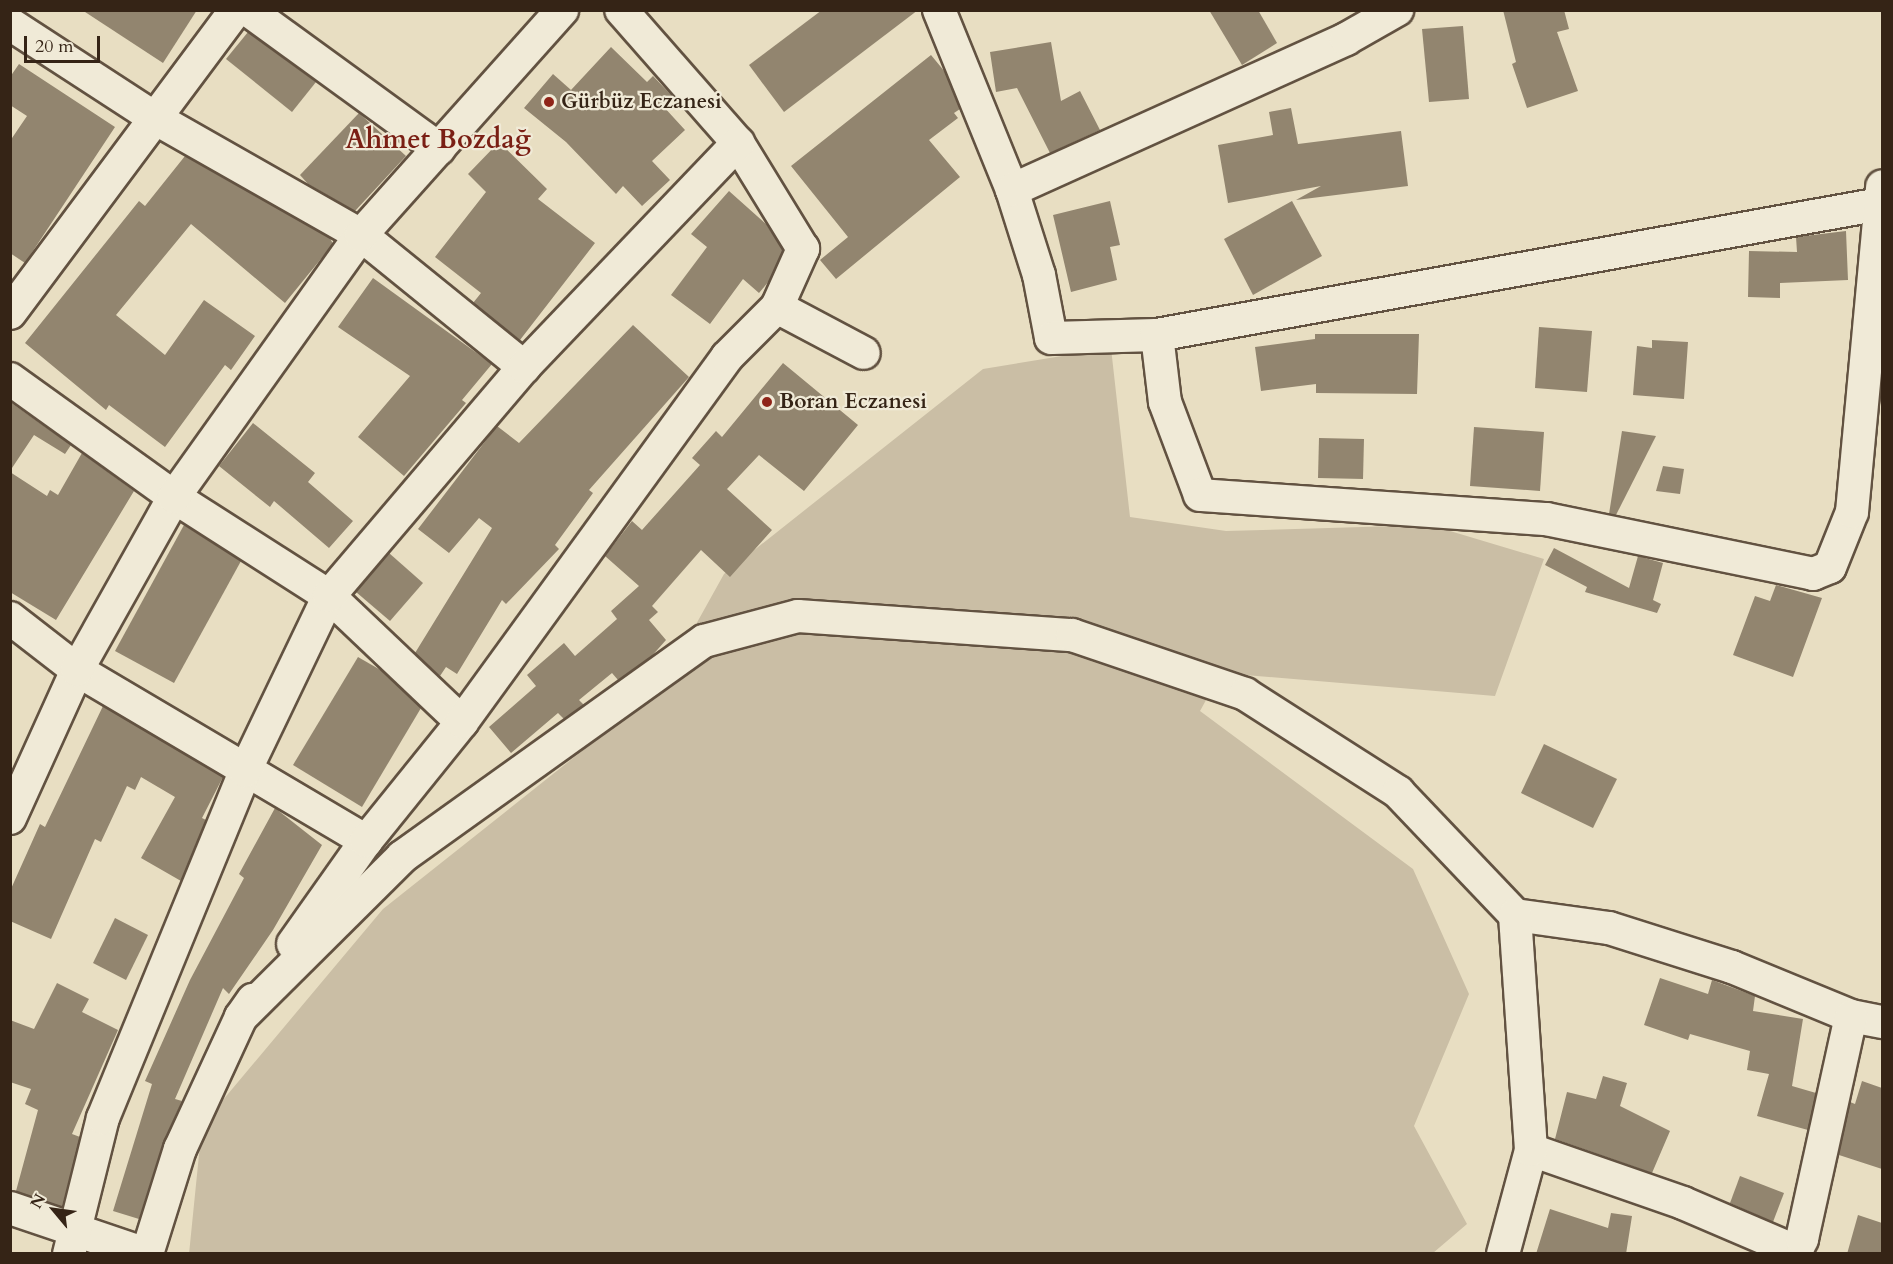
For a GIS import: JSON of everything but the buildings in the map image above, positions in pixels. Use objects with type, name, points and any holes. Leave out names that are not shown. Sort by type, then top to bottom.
[{"type":"street","points":[[10,313],[153,117],[236,10]]},
{"type":"street","points":[[248,10],[439,149]]},
{"type":"street","points":[[10,818],[77,670],[174,497],[361,235],[562,10]]},
{"type":"street","points":[[10,1208],[71,1241],[146,1254],[180,1149],[241,1017],[366,841],[462,722],[727,357],[777,307],[803,249],[738,143],[621,10]]},
{"type":"street","points":[[939,10],[1012,190],[1039,275],[1051,338],[1157,335],[1881,195],[1852,512],[1830,567],[1813,574],[1546,519],[1200,495],[1165,402],[1157,335]]},
{"type":"street","points":[[1012,190],[1346,39],[1397,10]]},
{"type":"street","points":[[10,24],[153,117],[361,235],[524,367]]},
{"type":"street","points":[[71,1241],[103,1118],[245,771],[329,596],[524,367],[738,143]]},
{"type":"street","points":[[777,307],[864,353]]},
{"type":"street","points":[[10,379],[174,497],[329,596],[462,722]]},
{"type":"street","points":[[241,1017],[402,857],[704,641],[798,616],[1072,634],[1245,694],[1398,792],[1515,915],[1609,928],[1732,967],[1851,1016],[1882,1022]]},
{"type":"street","points":[[10,618],[77,670],[366,841]]},
{"type":"street","points":[[1503,1254],[1531,1150],[1515,915]]},
{"type":"street","points":[[1531,1150],[1683,1203],[1795,1252],[1802,1239],[1851,1016]]},
{"type":"shaded area","points":[[1111,348],[1130,517],[1226,531],[1430,525],[1544,559],[1495,696],[1221,673],[1200,711],[1413,869],[1469,994],[1414,1126],[1467,1224],[1433,1253],[189,1254],[202,1125],[383,909],[660,689],[724,574],[983,369]]},
{"type":"place","name":"Gürbüz Eczanesi","points":[[549,102]]},
{"type":"place","name":"Boran Eczanesi","points":[[767,402]]},
{"type":"district","name":"Ahmet Bozdağ","points":[[438,140]]}]
